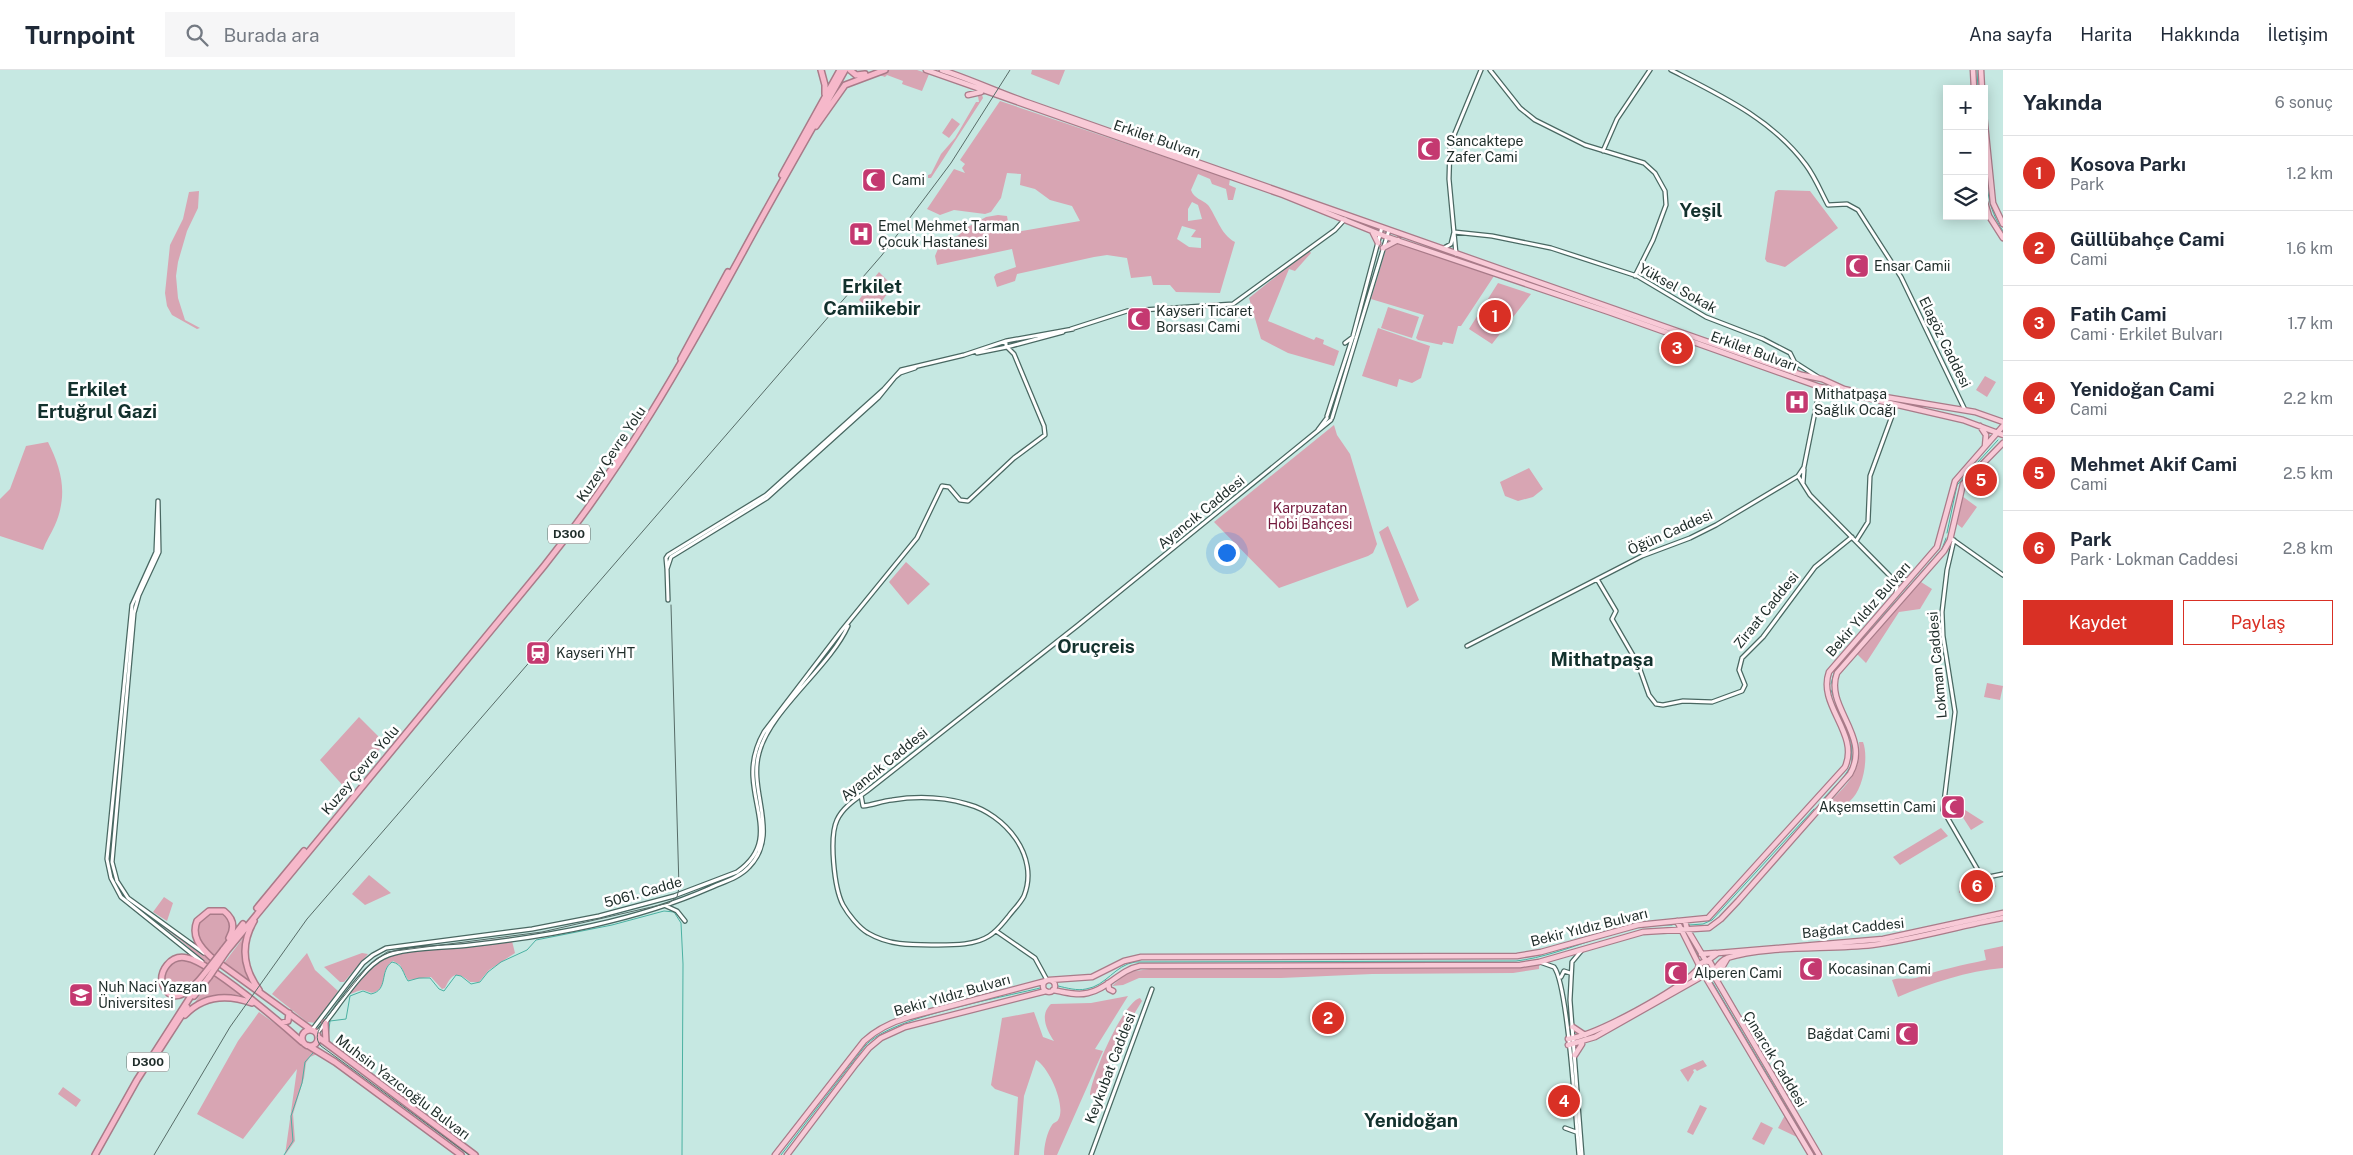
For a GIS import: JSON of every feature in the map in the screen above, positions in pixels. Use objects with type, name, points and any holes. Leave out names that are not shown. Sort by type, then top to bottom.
[{"type":"highway","points":[[811,121],[826,90],[821,70]]},
{"type":"highway","name":"Kuzey Çevre Yolu","points":[[225,951],[542,564],[589,502],[639,428],[677,366],[840,70]]},
{"type":"highway","name":"Kuzey Çevre Yolu","points":[[225,951],[538,573],[602,490],[680,368],[844,70]]},
{"type":"highway","points":[[850,70],[853,74],[860,75],[874,70]]},
{"type":"highway","points":[[808,136],[845,86],[885,70]]},
{"type":"highway","points":[[264,996],[247,969],[245,945],[252,923],[276,890]]},
{"type":"highway","name":"Muhsin Yazıcıoğlu Bulvarı","points":[[225,951],[232,933],[232,920],[224,911],[209,911],[200,918],[195,931],[198,944],[211,957],[289,1013],[475,1155]]},
{"type":"highway","name":"D300","points":[[95,1155],[151,1057],[225,951]]},
{"type":"highway","points":[[207,975],[190,991],[179,995],[170,993],[162,983],[164,969],[174,959],[188,958],[206,966],[282,1023],[302,1042]]},
{"type":"highway","points":[[227,982],[226,974],[233,972]]},
{"type":"highway","name":"D300","points":[[99,1155],[159,1050],[207,975]]},
{"type":"highway","points":[[159,1050],[186,1014],[203,1002],[229,996],[260,1006]]},
{"type":"highway","points":[[282,1023],[288,1021],[289,1013]]},
{"type":"highway","points":[[325,1023],[326,1042]]},
{"type":"highway","points":[[302,1042],[303,1033],[314,1032],[315,1044],[309,1046]]},
{"type":"highway","name":"Muhsin Yazıcıoğlu Bulvarı","points":[[302,1042],[335,1062],[461,1155]]},
{"type":"main road","name":"Erkilet Bulvarı","points":[[926,70],[984,92],[1242,178],[1387,237],[1733,355],[1819,387],[1963,420],[2003,435]]},
{"type":"main road","name":"Erkilet Bulvarı","points":[[942,70],[1035,105],[1802,376],[1821,379],[1861,393],[1966,410],[2001,420]]},
{"type":"main road","points":[[1973,70],[1974,85]]},
{"type":"main road","points":[[1981,70],[1982,85]]},
{"type":"main road","points":[[968,95],[984,92]]},
{"type":"main road","points":[[1988,172],[1993,203],[2003,224]]},
{"type":"main road","points":[[1988,213],[2003,238]]},
{"type":"main road","points":[[1371,230],[1378,243]]},
{"type":"main road","points":[[1383,248],[1398,240],[1397,236],[1400,233]]},
{"type":"main road","points":[[1819,387],[1816,382],[1821,379]]},
{"type":"main road","points":[[1830,389],[1828,386],[1832,384]]},
{"type":"main road","points":[[1978,426],[1986,435],[1985,447]]},
{"type":"main road","name":"Bekir Yıldız Bulvarı","points":[[787,1155],[869,1048],[884,1036],[905,1027],[1046,991],[1085,994],[1098,990],[1125,970],[1140,966],[1507,965],[1539,962],[1643,932],[1709,928],[1721,919],[1850,774],[1856,760],[1856,746],[1835,691],[1837,673],[1944,552],[1952,539],[1960,490],[1966,475],[1985,447],[2003,426]]},
{"type":"main road","name":"Bekir Yıldız Bulvarı","points":[[775,1155],[864,1041],[875,1032],[909,1017],[1047,980],[1092,977],[1124,961],[1141,957],[1517,956],[1540,952],[1638,924],[1704,919],[1713,913],[1845,767],[1848,748],[1826,692],[1828,674],[1843,653],[1937,547],[1942,536],[1952,489],[2003,443]]},
{"type":"main road","name":"Bağdat Caddesi","points":[[1701,954],[1882,938],[2003,913]]},
{"type":"main road","name":"Bağdat Caddesi","points":[[1585,1041],[1704,977],[1713,971],[1720,962],[1729,958],[1761,952],[1873,945],[2003,918]]},
{"type":"main road","name":"Çınarcık Caddesi","points":[[1677,921],[1679,929],[1698,967],[1811,1155]]},
{"type":"main road","points":[[1686,921],[1687,929]]},
{"type":"main road","name":"Çınarcık Caddesi","points":[[1687,929],[1706,962],[1712,964],[1713,971],[1753,1045],[1819,1155]]},
{"type":"main road","points":[[1692,937],[1696,929]]},
{"type":"main road","points":[[1568,1039],[1586,1036],[1606,1027],[1678,984],[1718,953]]},
{"type":"main road","points":[[1718,980],[1722,965],[1729,958]]},
{"type":"main road","points":[[1046,991],[1043,985],[1047,980],[1054,984],[1052,990]]},
{"type":"main road","points":[[1108,983],[1109,989],[1113,991]]},
{"type":"main road","points":[[1573,1027],[1586,1036]]},
{"type":"main road","points":[[1568,1045],[1585,1041]]},
{"type":"main road","points":[[1575,1055],[1578,1047],[1585,1041]]},
{"type":"street","points":[[1456,254],[1449,179],[1450,145],[1481,70]]},
{"type":"street","points":[[1490,70],[1528,115],[1580,142],[1648,165],[1655,173],[1665,193],[1666,205],[1660,225],[1635,276]]},
{"type":"street","points":[[1603,151],[1610,132],[1650,70]]},
{"type":"street","name":"Elagöz Caddesi","points":[[1671,70],[1732,102],[1777,133],[1807,166],[1828,206],[1847,204],[1858,210],[1901,277],[1966,410]]},
{"type":"street","points":[[1335,230],[1345,219]]},
{"type":"street","points":[[668,600],[666,558],[668,555],[766,495],[884,389],[897,372],[964,355],[1013,346],[1127,311],[1230,305],[1244,297],[1335,230],[1352,222]]},
{"type":"street","name":"Ayancık Caddesi","points":[[1314,434],[1327,417],[1353,337],[1382,227]]},
{"type":"street","points":[[1327,417],[1332,419],[1389,230]]},
{"type":"street","points":[[1441,249],[1451,245],[1454,232]]},
{"type":"street","name":"Yüksel Sokak","points":[[1454,232],[1492,236],[1551,248],[1635,276],[1706,318],[1775,345],[1790,353],[1796,364],[1821,379]]},
{"type":"street","points":[[964,355],[1008,340],[1073,329]]},
{"type":"street","points":[[1345,342],[1353,337]]},
{"type":"street","points":[[844,632],[917,538],[942,486],[949,487],[960,500],[968,501],[1014,458],[1045,435],[1045,428],[1014,354],[1013,346],[1008,340]]},
{"type":"street","points":[[1007,347],[1008,340]]},
{"type":"street","points":[[1007,347],[1014,354]]},
{"type":"street","points":[[1796,364],[1796,373]]},
{"type":"street","points":[[1796,364],[1798,373],[1802,376]]},
{"type":"street","name":"Öğün Caddesi","points":[[1467,646],[1597,578],[1649,553],[1690,538],[1716,525],[1798,476],[1804,467],[1819,387]]},
{"type":"street","points":[[1856,542],[1868,522],[1870,476],[1896,405]]},
{"type":"street","name":"Ayancık Caddesi","points":[[861,796],[863,806],[918,797],[962,802],[987,811],[1012,834],[1025,856],[1025,889],[1018,905],[996,931],[983,940],[970,943],[911,946],[881,939],[866,932],[842,904],[832,843],[834,829],[841,813],[861,796],[1077,626],[1332,419]]},
{"type":"street","points":[[1803,483],[1804,467]]},
{"type":"street","points":[[1798,476],[1810,494],[1892,578],[1897,586],[1896,594]]},
{"type":"street","points":[[206,966],[121,897],[113,882],[107,859],[132,605],[156,552],[158,501],[159,552],[139,596],[134,613],[112,862],[117,881],[128,898],[211,957]]},
{"type":"street","name":"Ziraat Caddesi","points":[[1597,578],[1616,611],[1612,619],[1638,664],[1648,694],[1653,702],[1663,705],[1683,701],[1716,702],[1742,691],[1745,685],[1739,670],[1742,658],[1763,637],[1815,567],[1852,537]]},
{"type":"street","points":[[1952,539],[2003,575]]},
{"type":"street","name":"Lokman Caddesi","points":[[1952,539],[1942,612],[1943,636],[1955,712],[1943,810],[1980,872],[1988,877],[2003,874]]},
{"type":"street","points":[[1892,578],[1908,580]]},
{"type":"street","name":"5061. Cadde","points":[[314,1032],[325,1023],[370,967],[389,954],[508,941],[565,932],[681,902],[738,876],[756,858],[762,845],[764,831],[756,777],[761,747],[784,711],[844,632]]},
{"type":"street","name":"5061. Cadde","points":[[314,1032],[366,961],[386,948],[532,929],[599,916],[674,896],[740,870],[754,855],[761,837],[761,823],[752,776],[754,759],[759,743],[785,704],[844,632]]},
{"type":"street","points":[[666,906],[677,911],[685,921]]},
{"type":"street","points":[[996,931],[1033,956],[1047,980]]},
{"type":"street","points":[[1581,1155],[1571,974],[1572,962],[1587,947]]},
{"type":"street","points":[[1539,962],[1554,967],[1560,978],[1581,1155]]},
{"type":"street","points":[[1560,978],[1564,971],[1571,974]]},
{"type":"street","name":"Keykubat Caddesi","points":[[1091,1155],[1152,989]]},
{"type":"street","points":[[1576,1122],[1565,1128],[1577,1133]]},
{"type":"green space","points":[[889,70],[917,70],[929,74],[922,91],[902,84],[903,81],[887,75],[885,77],[877,74]]},
{"type":"green space","points":[[1032,70],[1065,70],[1059,85],[1031,74]]},
{"type":"green space","points":[[982,95],[983,98],[931,178],[928,178],[941,154],[955,138],[976,102],[979,102],[978,96]]},
{"type":"green space","points":[[1000,101],[1230,179],[1229,185],[1236,188],[1233,200],[1228,200],[1226,189],[1212,184],[1210,179],[1198,174],[1191,190],[1196,197],[1208,205],[1222,229],[1235,242],[1220,293],[1176,292],[1170,285],[1153,285],[1151,276],[1131,278],[1127,258],[1107,255],[1017,274],[1015,281],[997,287],[994,277],[996,274],[1016,267],[1012,249],[937,265],[935,256],[940,244],[959,235],[964,229],[986,217],[1007,216],[1010,233],[1080,221],[1072,206],[1050,200],[1035,189],[1020,185],[1021,174],[1007,173],[1001,198],[991,212],[985,214],[954,210],[940,215],[927,209],[954,169],[965,173],[962,168],[965,164],[960,160]],"holes":[[[1192,202],[1198,205],[1202,219],[1188,221],[1188,209]],[[1182,226],[1196,230],[1191,237],[1201,238],[1201,248],[1189,247],[1177,239]]]},
{"type":"green space","points":[[952,118],[960,124],[949,138],[942,133]]},
{"type":"green space","points":[[1778,190],[1810,191],[1838,228],[1785,267],[1767,262],[1765,259],[1775,192]]},
{"type":"green space","points":[[199,191],[198,208],[187,231],[176,276],[178,298],[185,320],[200,328],[197,329],[172,315],[167,306],[165,293],[170,245],[183,219],[189,192]]},
{"type":"green space","points":[[1389,239],[1494,276],[1461,326],[1458,326],[1453,344],[1443,342],[1442,345],[1418,340],[1416,338],[1424,315],[1371,299]]},
{"type":"green space","points":[[1309,250],[1311,253],[1295,271],[1289,269],[1268,321],[1314,340],[1316,337],[1324,340],[1323,344],[1339,351],[1334,366],[1288,353],[1261,339],[1249,298]]},
{"type":"green space","points":[[879,272],[893,286],[873,313],[859,300],[865,289]]},
{"type":"green space","points":[[1498,283],[1531,294],[1492,344],[1469,329]]},
{"type":"green space","points":[[1388,307],[1419,317],[1412,338],[1381,328]]},
{"type":"green space","points":[[1378,328],[1430,346],[1421,378],[1412,383],[1399,379],[1397,387],[1362,376]]},
{"type":"green space","points":[[1985,376],[1996,382],[1987,397],[1976,390]]},
{"type":"green space","name":"Karpuzatan Hobi Bahçesi","points":[[1334,425],[1337,435],[1350,454],[1377,544],[1373,553],[1368,556],[1279,588],[1214,522]]},
{"type":"green space","points":[[48,442],[60,473],[62,493],[59,514],[43,550],[0,536],[0,499],[10,489],[26,446]]},
{"type":"green space","points":[[1529,468],[1543,489],[1533,497],[1518,501],[1505,496],[1500,482]]},
{"type":"green space","points":[[1962,496],[1977,507],[1962,528],[1957,524]]},
{"type":"green space","points":[[1388,526],[1419,600],[1407,608],[1379,532]]},
{"type":"green space","points":[[906,562],[930,584],[908,605],[889,582]]},
{"type":"green space","points":[[1921,582],[1932,589],[1920,609],[1899,612],[1866,663],[1857,654]]},
{"type":"green space","points":[[1987,683],[2003,686],[2000,700],[1984,697]]},
{"type":"green space","points":[[359,717],[385,743],[346,789],[320,760]]},
{"type":"green space","points":[[1859,742],[1863,742],[1865,749],[1865,765],[1864,773],[1855,796],[1848,803],[1840,807],[1829,809],[1827,805],[1852,777],[1858,762]]},
{"type":"green space","points":[[1962,808],[1984,822],[1971,830],[1960,813]]},
{"type":"green space","points":[[1941,828],[1948,836],[1900,865],[1893,857]]},
{"type":"green space","points":[[369,875],[391,893],[365,905],[352,894]]},
{"type":"green space","points":[[1989,880],[1994,882],[1996,887],[1959,893],[1959,885]]},
{"type":"green space","points":[[164,897],[173,903],[167,921],[153,912]]},
{"type":"green space","points":[[136,906],[211,959],[207,965],[185,944]]},
{"type":"green space","points":[[222,911],[232,922],[228,939],[216,957],[201,942],[198,934],[198,923],[208,912]]},
{"type":"green space","points":[[511,937],[515,953],[489,970],[479,982],[470,982],[462,976],[455,975],[450,979],[445,988],[442,989],[431,977],[408,980],[400,965],[393,961],[387,968],[379,990],[372,993],[361,990],[347,995],[373,962],[390,953]]},
{"type":"green space","points":[[243,938],[243,962],[255,986],[224,963]]},
{"type":"green space","points":[[2003,946],[2003,968],[1949,978],[1898,997],[1892,980],[1916,978],[1986,960],[1984,950]]},
{"type":"green space","points":[[307,953],[315,970],[338,991],[316,1023],[307,1022],[272,994]]},
{"type":"green space","points":[[362,953],[368,954],[344,982],[340,982],[324,967]]},
{"type":"green space","points":[[186,959],[206,969],[184,993],[171,991],[162,979],[171,965]]},
{"type":"green space","points":[[1539,964],[1539,969],[1513,973],[1372,974],[1281,978],[1139,978],[1123,985],[1112,986],[1128,972],[1150,969],[1511,968]]},
{"type":"green space","points":[[214,974],[245,997],[231,994],[217,996],[192,1007]]},
{"type":"green space","points":[[1128,996],[1095,1049],[1103,1051],[1057,1155],[1044,1155],[1045,1143],[1049,1131],[1058,1120],[1060,1106],[1051,1079],[1036,1060],[1024,1096],[1019,1155],[1014,1155],[1018,1097],[995,1089],[991,1085],[1002,1018],[1034,1012],[1043,1037],[1054,1041],[1045,1023],[1045,1013],[1051,1004],[1091,1003]]},
{"type":"green space","points":[[1140,998],[1142,1001],[1116,1046],[1098,1095],[1090,1095],[1096,1073],[1109,1041],[1125,1012]]},
{"type":"green space","points":[[259,1012],[317,1054],[310,1057],[306,1063],[304,1078],[293,1114],[295,1141],[285,1155],[297,1069],[243,1139],[197,1114],[238,1041]]},
{"type":"green space","points":[[1703,1060],[1707,1066],[1697,1071],[1693,1070],[1694,1072],[1688,1082],[1680,1070]]},
{"type":"green space","points":[[63,1087],[81,1100],[76,1107],[58,1094]]},
{"type":"green space","points":[[1700,1105],[1707,1108],[1693,1135],[1687,1132]]},
{"type":"green space","points":[[1785,1115],[1799,1138],[1778,1128]]},
{"type":"green space","points":[[1761,1122],[1773,1128],[1764,1145],[1752,1139]]},
{"type":"waterway","points":[[1977,70],[1978,85]]},
{"type":"waterway","points":[[1986,175],[1991,205],[2003,231]]},
{"type":"waterway","points":[[1947,533],[1957,485],[1998,440]]},
{"type":"waterway","points":[[1831,684],[1834,673],[1841,663],[1942,549],[1946,538]]},
{"type":"waterway","points":[[1831,690],[1851,741],[1852,762]]},
{"type":"waterway","points":[[1822,800],[1843,778],[1851,766]]},
{"type":"waterway","points":[[1689,925],[1703,924],[1712,920],[1814,809]]},
{"type":"waterway","points":[[328,1037],[330,1021],[346,1019],[350,996],[363,991],[371,994],[377,992],[380,989],[386,970],[392,962],[401,967],[408,981],[430,978],[439,989],[444,991],[456,975],[461,976],[471,984],[480,982],[488,972],[501,962],[527,950],[536,940],[612,925],[664,911],[674,912],[681,923],[683,964],[682,1155]]},
{"type":"waterway","points":[[1058,986],[1079,990],[1093,987],[1122,967],[1135,962],[1516,961],[1535,958],[1614,933],[1652,925],[1672,925]]},
{"type":"waterway","points":[[1690,942],[1698,954]]},
{"type":"waterway","points":[[1704,966],[1709,975]]},
{"type":"waterway","points":[[1710,978],[1815,1155]]},
{"type":"waterway","points":[[781,1155],[865,1046],[878,1036],[897,1026],[947,1010],[1040,988]]},
{"type":"waterway","points":[[284,1155],[293,1141],[291,1116],[302,1083],[305,1062],[313,1053]]},
{"type":"tram line","points":[[469,1155],[321,1046],[317,1037],[318,1031],[323,1022],[369,965],[387,952],[542,932],[669,903],[677,897],[679,888],[671,605]]},
{"type":"railway","points":[[154,1155],[230,1027],[307,919],[882,255],[951,163],[1010,70]]},
{"type":"place","name":"Sancaktepe Zafer Cami","points":[[1429,149]]},
{"type":"place","name":"Cami","points":[[874,180]]},
{"type":"place","name":"Emel Mehmet Tarman Çocuk Hastanesi","points":[[861,234]]},
{"type":"place","name":"Ensar Camii","points":[[1857,266]]},
{"type":"place","name":"Kosova Parkı","points":[[1495,316]]},
{"type":"place","name":"Kayseri Ticaret Borsası Cami","points":[[1139,319]]},
{"type":"place","name":"Fatih Cami","points":[[1677,348]]},
{"type":"place","name":"Mithatpaşa Sağlık Ocağı","points":[[1797,402]]},
{"type":"place","name":"Mehmet Akif Cami","points":[[1981,480]]},
{"type":"place","name":"Kayseri YHT","points":[[538,653]]},
{"type":"place","name":"Akşemsettin Cami","points":[[1953,807]]},
{"type":"place","name":"Park","points":[[1977,886]]},
{"type":"place","name":"Kocasinan Cami","points":[[1811,969]]},
{"type":"place","name":"Alperen Cami","points":[[1676,973]]},
{"type":"place","name":"Nuh Naci Yazgan Üniversitesi","points":[[81,995]]},
{"type":"place","name":"Güllübahçe Cami","points":[[1328,1018]]},
{"type":"place","name":"Bağdat Cami","points":[[1907,1034]]},
{"type":"place","name":"Yenidoğan Cami","points":[[1564,1101]]},
{"type":"district","name":"Yeşil","points":[[1701,210]]},
{"type":"district","name":"Erkilet Camiikebir","points":[[872,297]]},
{"type":"district","name":"Erkilet Ertuğrul Gazi","points":[[97,400]]},
{"type":"district","name":"Oruçreis","points":[[1096,646]]},
{"type":"district","name":"Mithatpaşa","points":[[1602,659]]},
{"type":"district","name":"Yenidoğan","points":[[1411,1120]]}]
